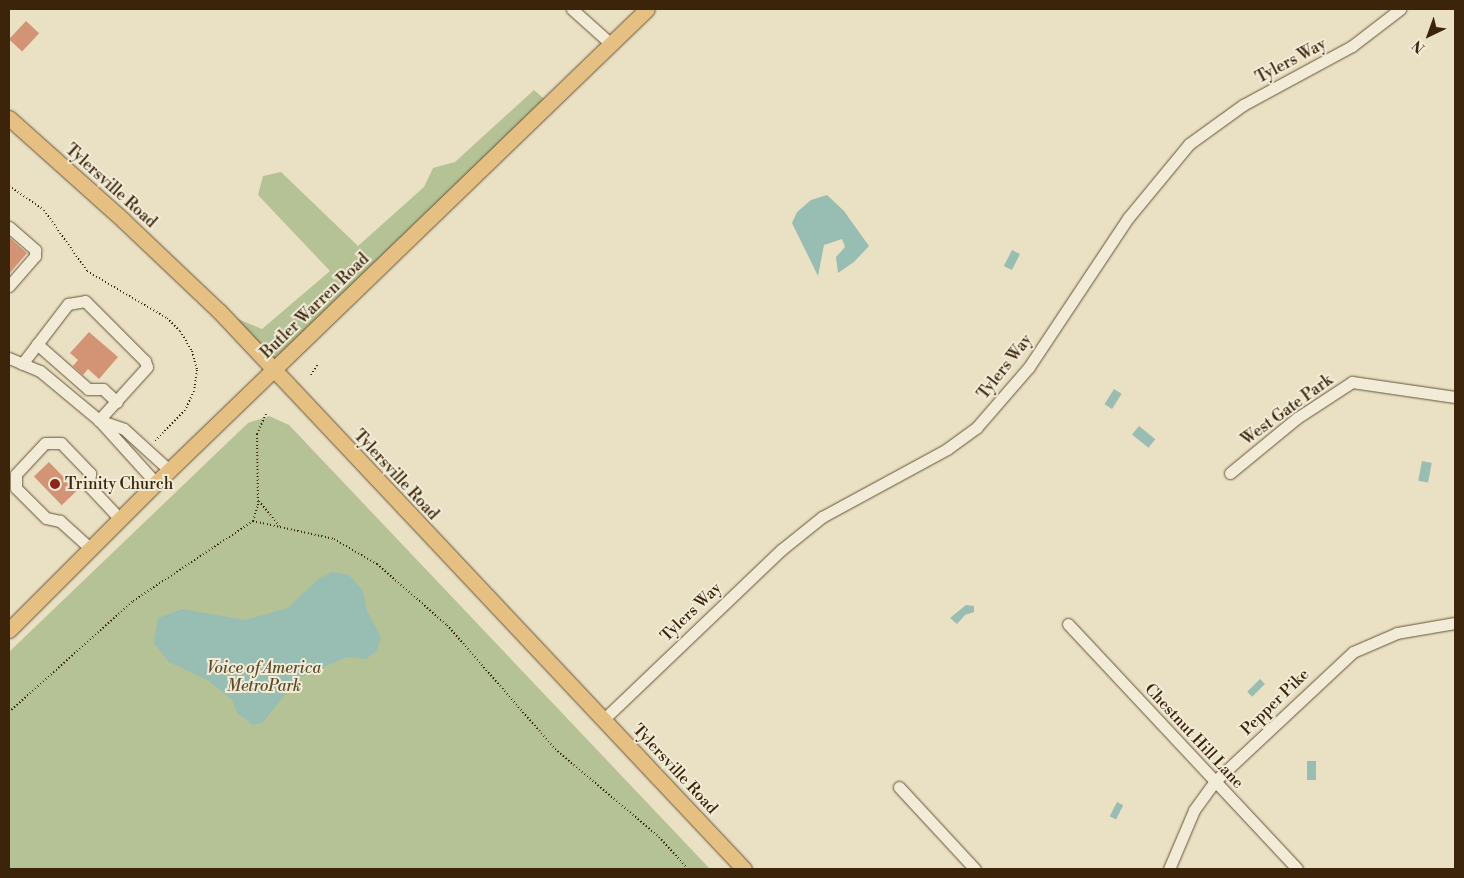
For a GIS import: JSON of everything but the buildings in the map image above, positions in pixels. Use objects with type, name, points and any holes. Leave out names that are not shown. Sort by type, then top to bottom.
[{"type":"main road","name":"Butler Warren Road","points":[[9,630],[169,470],[647,9]]},
{"type":"main road","name":"Tylersville Road","points":[[9,118],[169,263],[274,370],[744,869]]},
{"type":"street","points":[[572,9],[610,44]]},
{"type":"street","name":"Tylers Way","points":[[604,719],[788,544],[822,517],[947,449],[977,427],[1029,367],[1128,218],[1188,144],[1242,105],[1352,46],[1400,9]]},
{"type":"street","points":[[9,227],[35,250],[34,256],[9,286]]},
{"type":"street","points":[[22,364],[68,304],[85,302],[145,360],[147,367],[99,420]]},
{"type":"street","points":[[37,344],[88,389],[103,389],[117,402]]},
{"type":"street","points":[[9,358],[40,371],[99,420],[156,483]]},
{"type":"street","name":"West Gate Park","points":[[1230,473],[1297,418],[1352,382],[1455,398]]},
{"type":"street","points":[[99,420],[124,429],[169,470]]},
{"type":"street","points":[[91,549],[60,520],[46,518],[16,488],[16,474],[33,455],[45,443],[61,443],[90,473],[89,486],[120,519]]},
{"type":"street","name":"Pepper Pike","points":[[1169,869],[1194,810],[1214,782],[1353,652],[1398,633],[1455,623]]},
{"type":"street","name":"Chestnut Hill Lane","points":[[1068,624],[1297,869]]},
{"type":"street","points":[[899,787],[975,869]]},
{"type":"path","points":[[9,186],[44,210],[87,271],[167,318],[180,331],[192,351],[197,370],[194,391],[173,424],[146,449]]},
{"type":"path","points":[[311,375],[317,365]]},
{"type":"path","points":[[9,712],[133,601],[253,521],[258,499],[256,434],[266,414]]},
{"type":"path","points":[[258,499],[268,516],[282,528]]},
{"type":"path","points":[[253,521],[334,539],[377,564],[447,626],[555,749],[659,837],[688,869]]},
{"type":"green space","points":[[534,90],[550,104],[274,370],[219,311],[262,329],[330,271],[258,195],[263,176],[281,172],[358,246],[424,187],[433,168],[455,162]]},
{"type":"green space","name":"Voice of America MetroPark","points":[[269,416],[289,425],[710,869],[9,869],[9,652],[248,423]]},
{"type":"water","points":[[827,195],[844,211],[869,246],[854,262],[838,273],[836,257],[845,247],[842,239],[824,245],[818,276],[792,223],[797,212],[811,200]]},
{"type":"water","points":[[1012,250],[1020,254],[1012,270],[1004,266]]},
{"type":"water","points":[[1114,389],[1122,394],[1112,409],[1104,404]]},
{"type":"water","points":[[1139,426],[1155,439],[1148,448],[1132,435]]},
{"type":"water","points":[[1422,461],[1432,463],[1428,483],[1418,481]]},
{"type":"water","points":[[332,572],[349,575],[363,591],[367,611],[381,637],[377,651],[366,659],[347,657],[300,677],[262,723],[253,725],[238,714],[232,700],[209,681],[169,662],[154,643],[158,618],[182,609],[245,620],[288,608],[318,579]]},
{"type":"water","points":[[966,605],[974,606],[974,612],[965,615],[957,624],[950,618]]},
{"type":"water","points":[[1260,679],[1265,684],[1252,697],[1247,692]]},
{"type":"water","points":[[1307,761],[1316,761],[1316,780],[1307,780]]},
{"type":"water","points":[[1117,802],[1123,805],[1116,819],[1110,816]]},
{"type":"place","name":"Trinity Church","points":[[55,484]]}]
